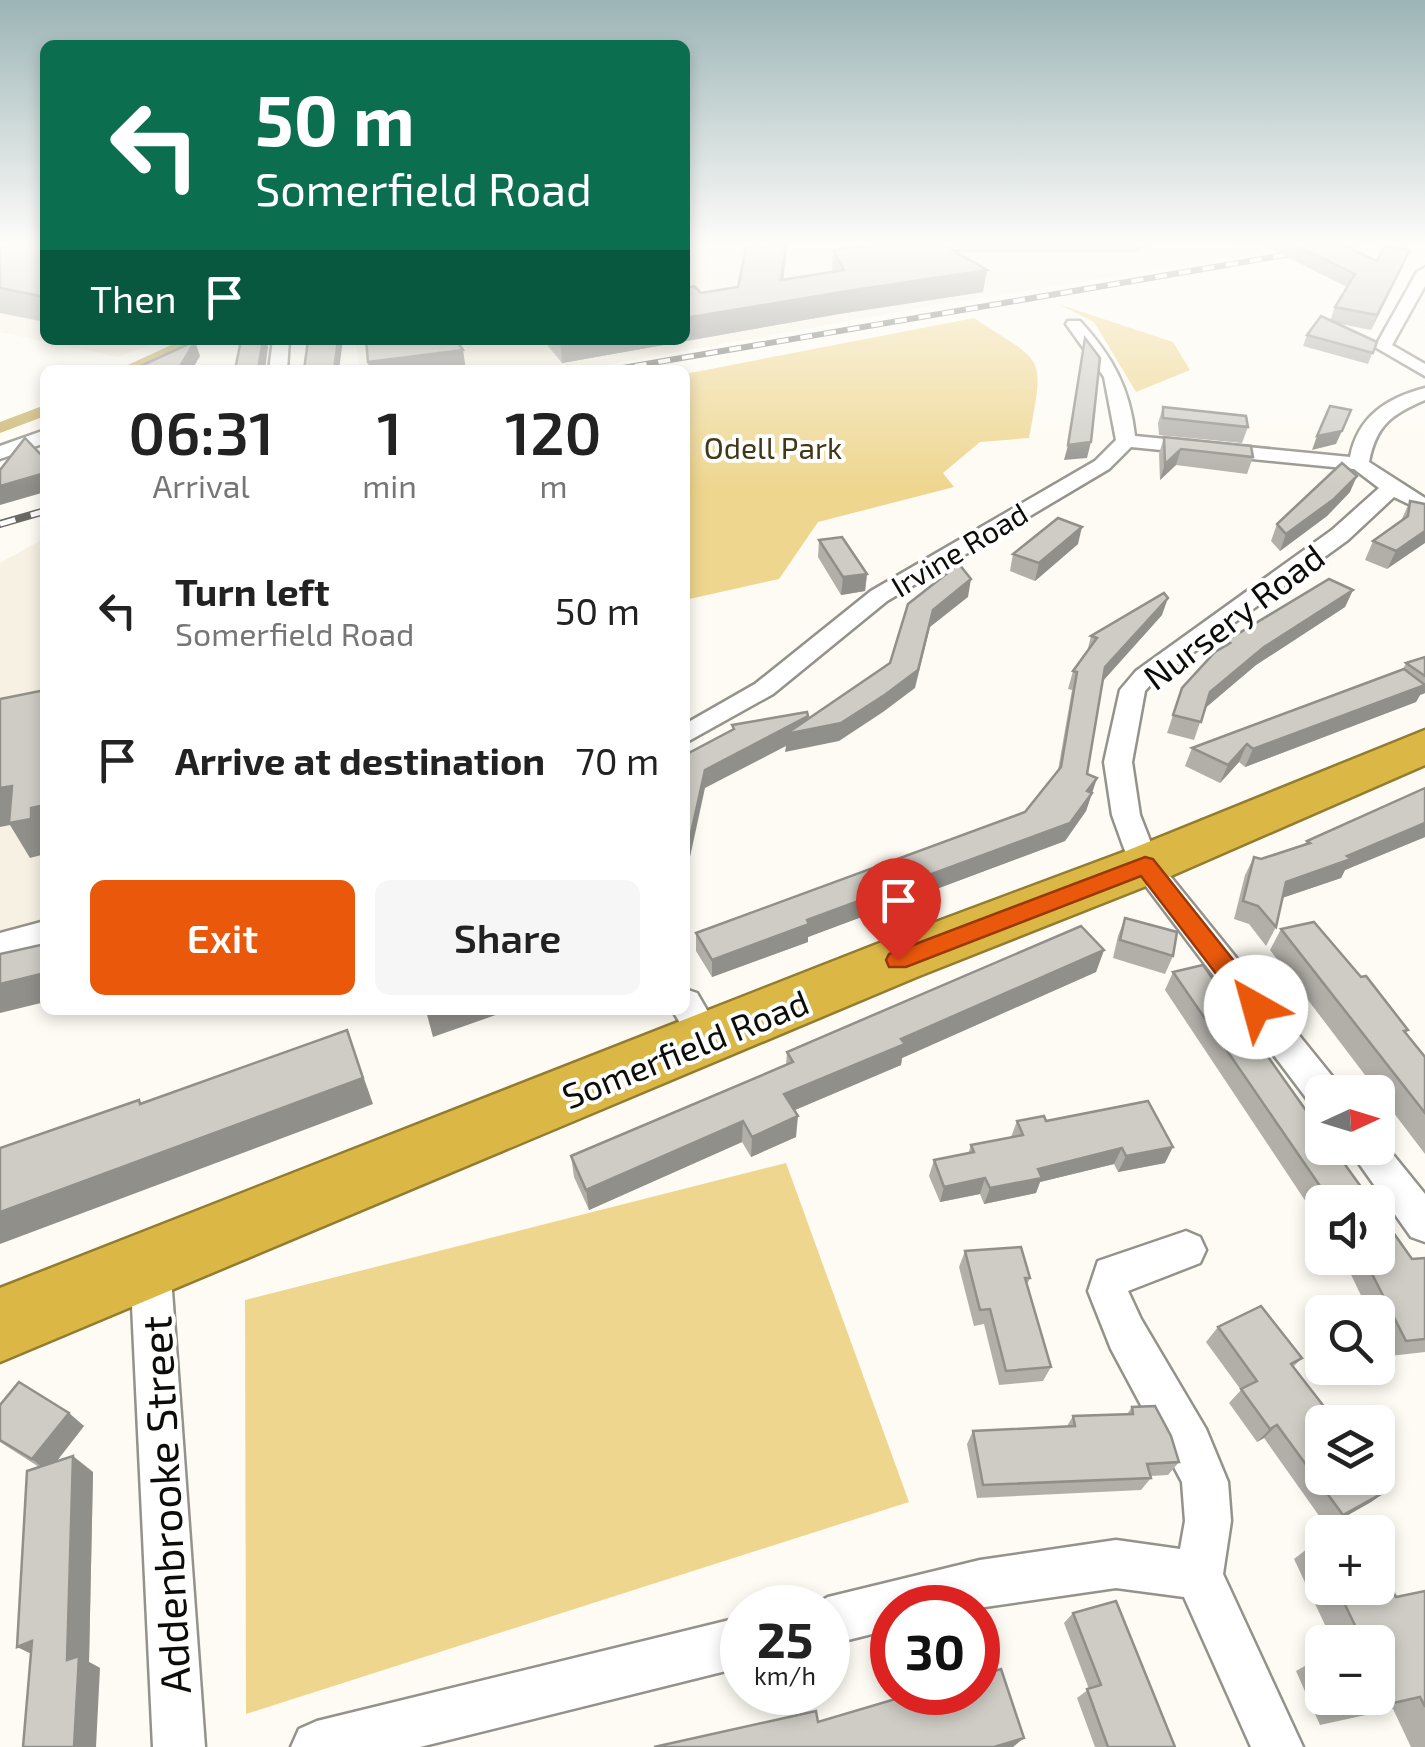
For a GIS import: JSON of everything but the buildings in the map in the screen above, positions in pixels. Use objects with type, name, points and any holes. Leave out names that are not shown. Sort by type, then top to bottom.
[{"type":"highway","name":"Somerfield Road","points":[[0,1324],[150,1263],[696,1021],[916,953],[1145,865],[1425,746]]},
{"type":"street","points":[[1074,325],[1100,352],[1122,394],[1126,441],[1358,464],[1425,506]]},
{"type":"street","points":[[1395,325],[1383,347],[1425,371]]},
{"type":"street","points":[[1358,464],[1371,419],[1425,393]]},
{"type":"street","points":[[0,453],[40,438]]},
{"type":"street","name":"Irvine Road","points":[[690,732],[764,690],[879,596],[1102,464],[1126,441]]},
{"type":"street","name":"Nursery Road","points":[[1310,1075],[1145,865],[1126,815],[1118,762],[1133,690],[1145,676],[1340,535],[1392,488]]},
{"type":"street","points":[[0,944],[40,935]]},
{"type":"street","points":[[1379,1165],[1425,1224]]},
{"type":"street","points":[[1186,1250],[1112,1275],[1108,1291],[1126,1334],[1190,1445],[1205,1482],[1208,1521],[1200,1575],[1277,1747]]},
{"type":"street","name":"Addenbrooke Street","points":[[150,1263],[178,1747]]},
{"type":"street","points":[[850,1616],[980,1584],[1116,1564],[1200,1575]]},
{"type":"street","points":[[317,1747],[720,1647]]},
{"type":"shaded area","points":[[0,325],[40,325],[40,340],[0,332]]},
{"type":"shaded area","points":[[690,325],[829,325],[606,365],[359,365],[356,345],[690,345]]},
{"type":"shaded area","points":[[61,345],[150,345],[118,357]]},
{"type":"shaded area","points":[[40,541],[40,924],[0,934],[0,563]]},
{"type":"green space","name":"Odell Park","points":[[940,325],[984,325],[1027,354],[1034,363],[1037,390],[1029,438],[980,442],[943,473],[954,487],[818,522],[779,579],[690,599],[690,373]]},
{"type":"green space","points":[[1096,325],[1120,325],[1173,342],[1190,370],[1136,392]]},
{"type":"green space","points":[[786,1163],[909,1502],[246,1714],[245,1300]]},
{"type":"waterway","points":[[137,365],[183,345]]},
{"type":"waterway","points":[[0,428],[40,412]]},
{"type":"railway","points":[[640,365],[877,325]]},
{"type":"railway","points":[[0,524],[40,512]]},
{"type":"route","points":[[898,960],[1145,865],[1256,1007]]}]
